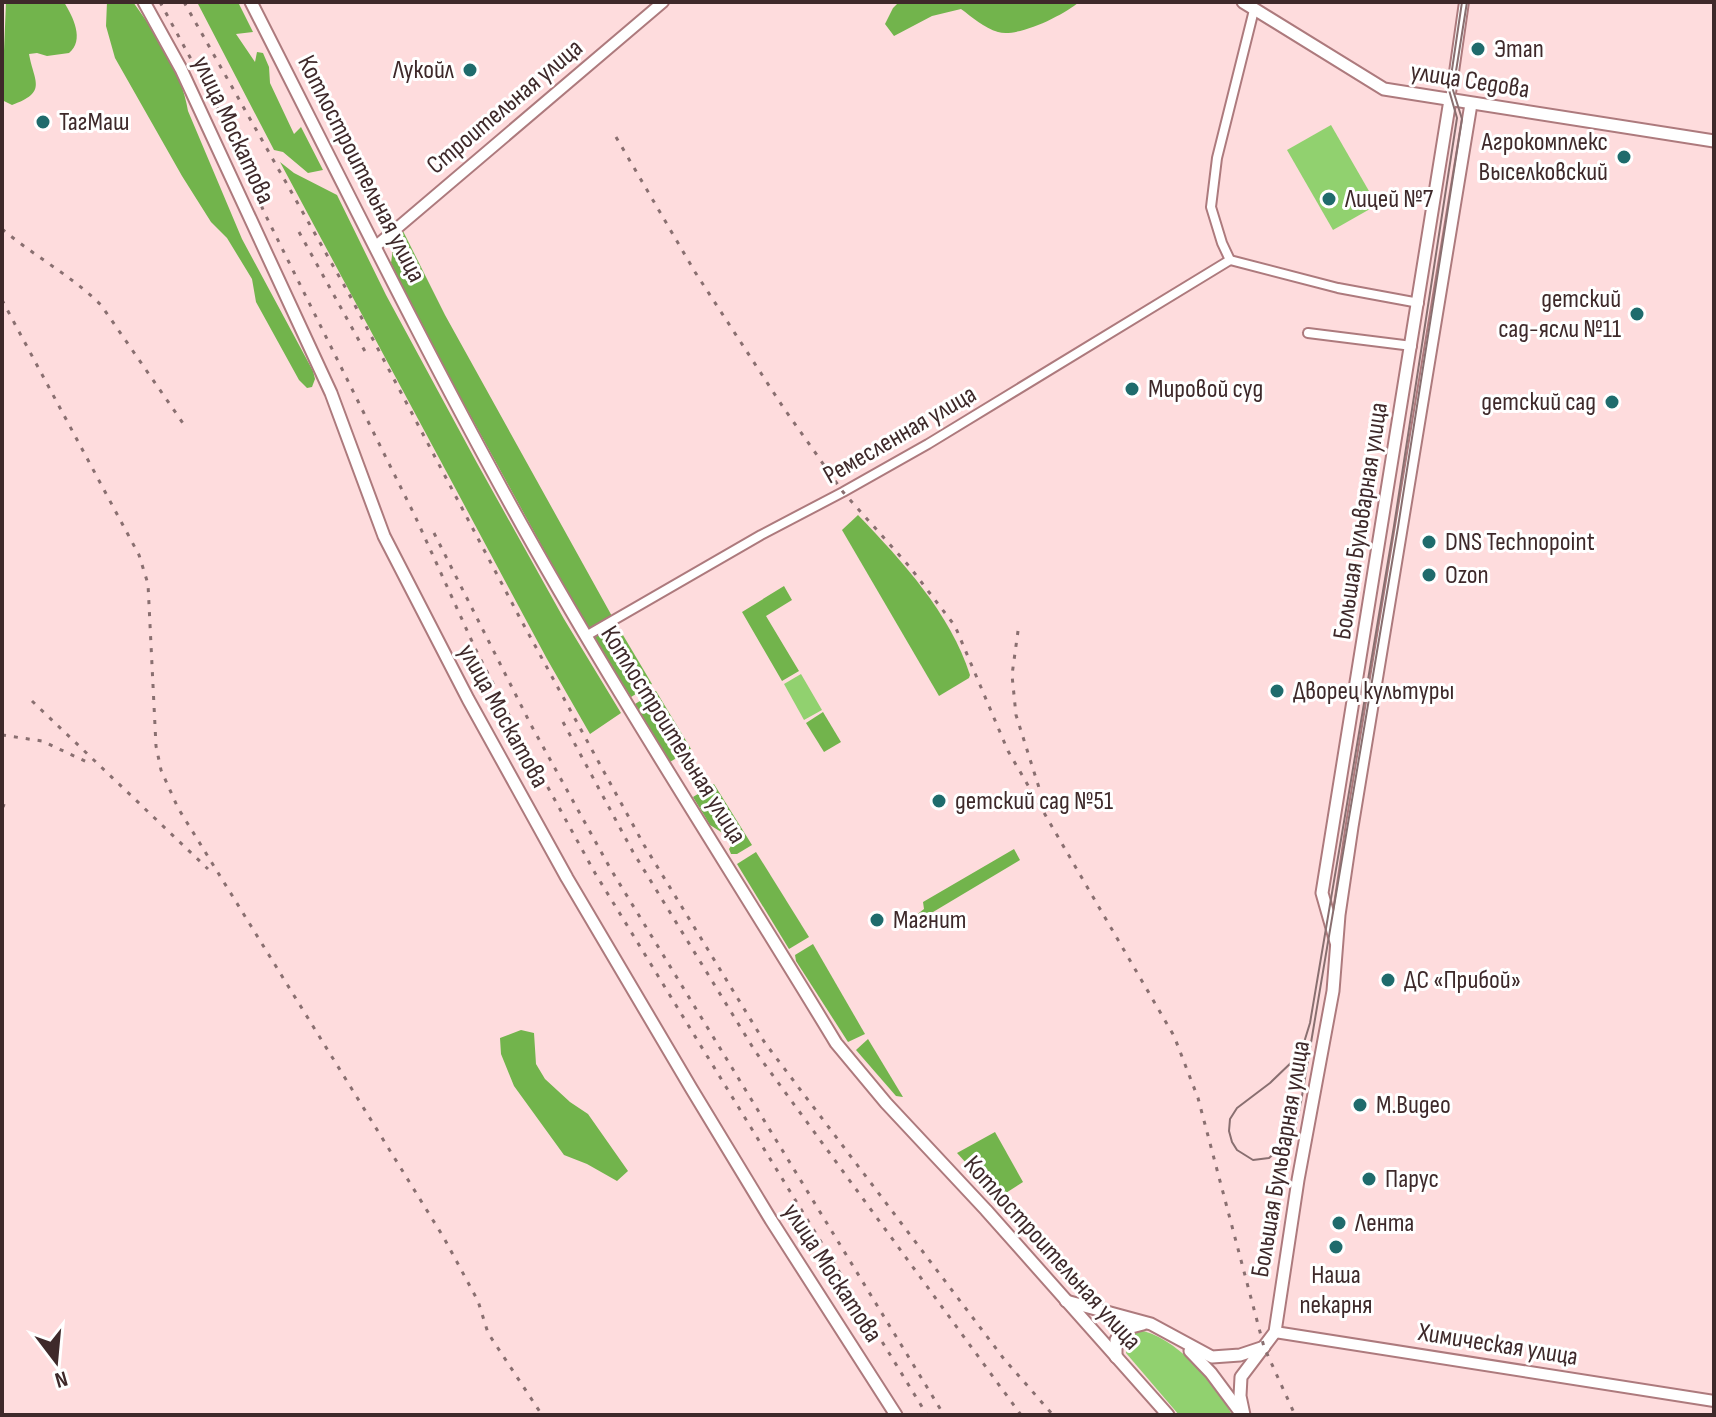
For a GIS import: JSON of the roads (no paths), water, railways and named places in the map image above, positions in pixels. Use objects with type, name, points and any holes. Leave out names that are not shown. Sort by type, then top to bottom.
[{"type":"main road","name":"улица Москатова","points":[[144,2],[181,69],[331,393],[384,536],[468,699],[567,878],[691,1088],[896,1415]]},
{"type":"main road","name":"Котлостроительная улица","points":[[251,2],[522,526],[586,636],[836,1043],[886,1103],[986,1210],[1168,1415]]},
{"type":"main road","name":"улица Седова","points":[[1243,2],[1384,89],[1714,141]]},
{"type":"main road","name":"Большая Бульварная улица","points":[[1338,946],[1322,893],[1450,100]]},
{"type":"main road","name":"Большая Бульварная улица","points":[[1275,1332],[1298,1180],[1333,991],[1339,915],[1352,827],[1471,104]]},
{"type":"main road","points":[[1065,1300],[1151,1324],[1212,1357],[1240,1355],[1264,1347]]},
{"type":"main road","points":[[1116,1357],[1116,1340],[1124,1329],[1135,1324],[1151,1324]]},
{"type":"main road","points":[[1243,1415],[1241,1377],[1275,1332]]},
{"type":"main road","name":"Котлостроительная улица","points":[[1178,1340],[1211,1373],[1243,1415]]},
{"type":"street","name":"Строительная улица","points":[[376,246],[663,2]]},
{"type":"street","points":[[1450,100],[1464,2]]},
{"type":"street","points":[[1254,10],[1217,158],[1211,207],[1230,260],[1338,288],[1419,303]]},
{"type":"street","name":"Ремесленная улица","points":[[586,636],[928,444],[1230,260]]},
{"type":"street","points":[[1308,333],[1412,346]]},
{"type":"street","name":"Химическая улица","points":[[1275,1332],[1714,1401]]},
{"type":"tram line","points":[[1462,2],[1449,90],[1457,118],[1394,526],[1310,1023],[1296,1058],[1237,1108],[1230,1119],[1232,1142],[1237,1150],[1253,1160],[1269,1158],[1287,1142],[1295,1130],[1301,1102],[1398,527],[1462,119],[1453,90],[1467,2]]},
{"type":"railway","points":[[160,2],[230,131],[264,212],[415,516],[518,733],[595,873],[927,1415]]},
{"type":"railway","points":[[184,2],[349,294],[644,845],[765,1043],[1004,1359],[1053,1415]]},
{"type":"railway","points":[[616,137],[695,272],[783,407],[843,492],[909,566],[955,626],[1008,751],[1174,1036],[1198,1098],[1264,1347],[1295,1415]]},
{"type":"railway","points":[[2,229],[101,305],[187,429]]},
{"type":"railway","points":[[299,232],[367,355]]},
{"type":"railway","points":[[2,300],[139,555],[148,584],[156,746],[161,770],[178,808],[444,1238],[478,1301],[488,1333],[542,1415]]},
{"type":"railway","points":[[434,533],[531,725],[610,868],[944,1415]]},
{"type":"railway","points":[[1018,631],[1012,675],[1016,715],[1041,794]]},
{"type":"railway","points":[[32,701],[208,869]]},
{"type":"railway","points":[[563,722],[633,852],[755,1051],[1021,1415]]},
{"type":"railway","points":[[2,735],[42,741],[87,762]]},
{"type":"place","name":"Этап","points":[[1478,49]]},
{"type":"place","name":"Лукойл","points":[[470,70]]},
{"type":"place","name":"ТагМаш","points":[[43,122]]},
{"type":"place","name":"Агрокомплекс Выселковский","points":[[1624,157]]},
{"type":"place","name":"Лицей №7","points":[[1329,199]]},
{"type":"place","name":"детский сад-ясли №11","points":[[1637,314]]},
{"type":"place","name":"Мировой суд","points":[[1132,389]]},
{"type":"place","name":"детский сад","points":[[1612,402]]},
{"type":"place","name":"DNS Technopoint","points":[[1429,542]]},
{"type":"place","name":"Ozon","points":[[1429,575]]},
{"type":"place","name":"Дворец культуры","points":[[1277,691]]},
{"type":"place","name":"детский сад №51","points":[[939,801]]},
{"type":"place","name":"Магнит","points":[[877,920]]},
{"type":"place","name":"ДC «Прибой»","points":[[1388,980]]},
{"type":"place","name":"М.Видео","points":[[1360,1105]]},
{"type":"place","name":"Парус","points":[[1369,1179]]},
{"type":"place","name":"Лента","points":[[1339,1223]]},
{"type":"place","name":"Наша пекарня","points":[[1336,1247]]}]
